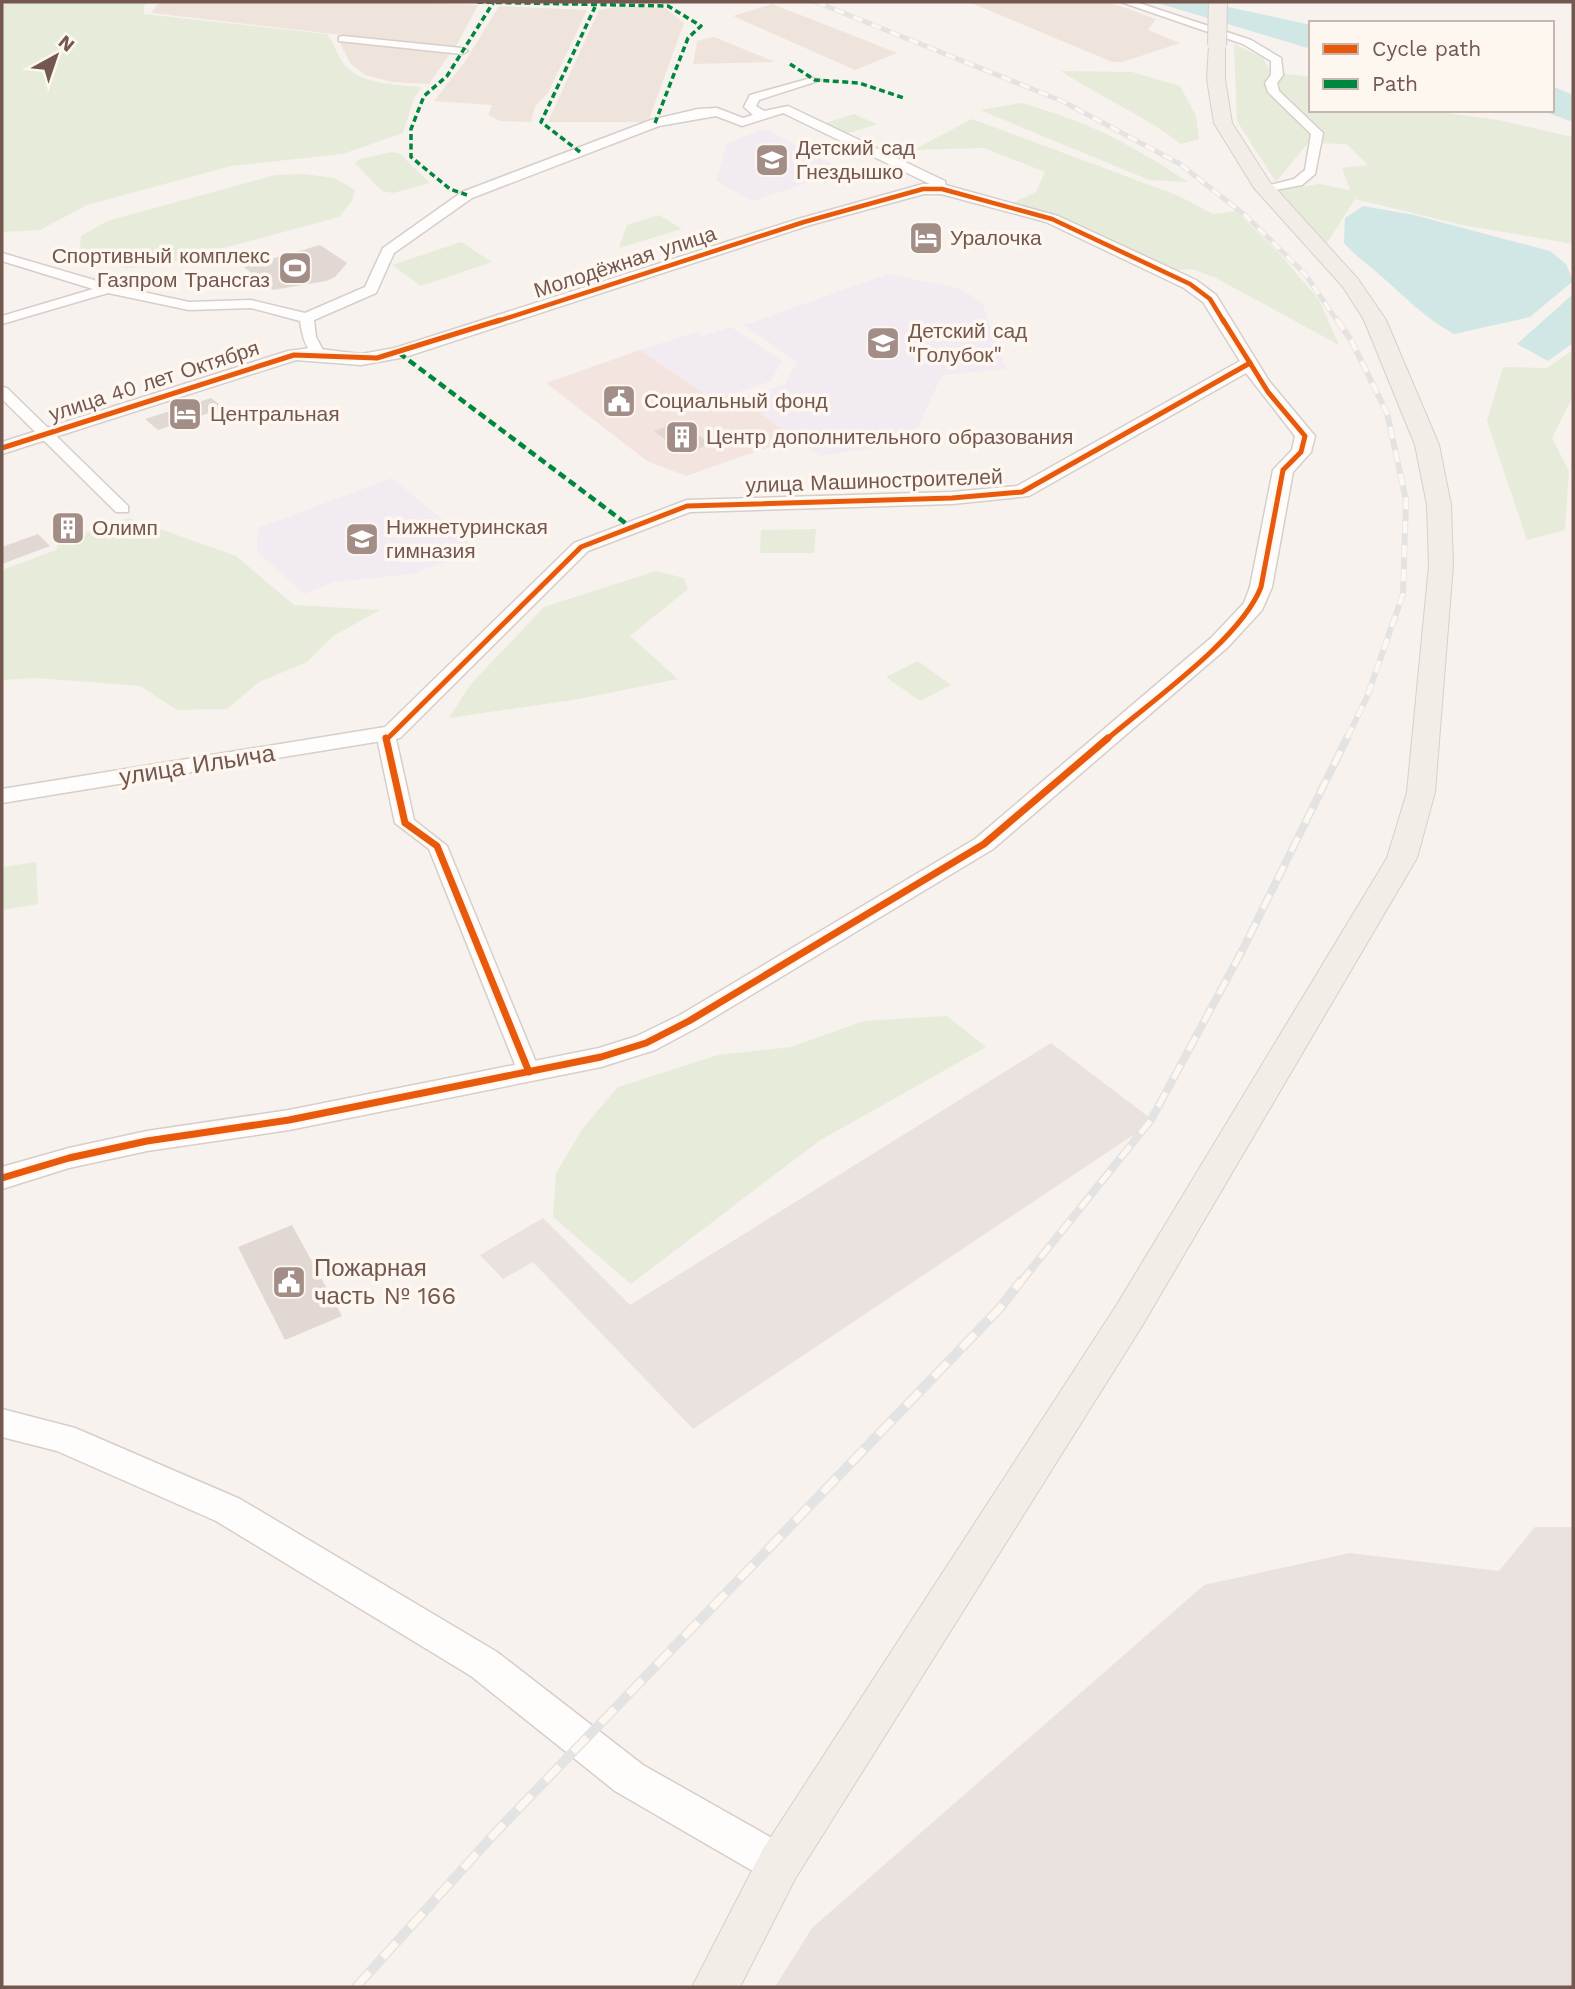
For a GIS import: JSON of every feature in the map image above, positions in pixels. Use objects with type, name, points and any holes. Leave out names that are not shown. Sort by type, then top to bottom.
[{"type":"main road","points":[[715,1987],[779,1864],[1129,1316],[1229,1151],[1402,858],[1421,792],[1441,565],[1439,505],[1427,445],[1375,320],[1351,283],[1246,164],[1223,123],[1216,79],[1218,2]]},
{"type":"main road","points":[[2,1423],[63,1438],[228,1510],[484,1664],[629,1778],[779,1864]]},
{"type":"street","points":[[1126,2],[1247,42],[1277,60],[1277,75],[1271,83],[1274,92],[1317,134],[1311,171],[1298,182],[1265,188]]},
{"type":"street","points":[[343,39],[463,51]]},
{"type":"street","points":[[761,115],[750,107],[754,98],[815,80]]},
{"type":"street","points":[[2,1178],[69,1158],[147,1141],[289,1120],[601,1057],[646,1043],[689,1021],[867,911],[943,871],[993,837],[1220,642],[1242,620],[1258,596],[1283,470],[1301,452],[1305,436],[1293,418],[1268,396],[1210,299],[1190,284],[1052,219],[942,189],[940,184],[895,157],[847,139],[784,109],[742,122],[716,112],[698,113],[655,123],[467,195],[388,251],[372,290],[328,306],[307,318],[309,337],[317,352]]},
{"type":"street","name":"Молодёжная улица","points":[[317,352],[355,359],[375,359],[399,353],[887,197],[923,189],[942,189]]},
{"type":"street","name":"улица 40 лет Октября","points":[[2,257],[108,289],[189,306],[251,304],[307,318]]},
{"type":"street","points":[[2,320],[108,289]]},
{"type":"street","name":"улица 40 лет Октября","points":[[2,448],[294,355],[317,352]]},
{"type":"street","name":"улица Машиностроителей","points":[[392,733],[581,547],[687,506],[952,499],[1022,492],[1250,363]]},
{"type":"street","points":[[2,391],[122,509]]},
{"type":"street","points":[[392,733],[386,738],[405,823],[438,846],[529,1072]]},
{"type":"street","name":"улица Ильича","points":[[2,796],[392,733]]},
{"type":"shaded area","points":[[159,2],[409,2],[478,5],[455,48],[151,13]]},
{"type":"shaded area","points":[[969,2],[1109,2],[1156,19],[1148,30],[1180,43],[1123,62],[1112,62]]},
{"type":"shaded area","points":[[772,4],[897,53],[855,70],[733,16]]},
{"type":"shaded area","points":[[499,6],[587,10],[548,93],[535,106],[531,122],[500,121],[488,115],[492,105],[434,101],[464,63]]},
{"type":"shaded area","points":[[621,6],[665,8],[684,23],[648,122],[548,122],[599,10]]},
{"type":"shaded area","points":[[714,37],[775,62],[693,64],[697,41]]},
{"type":"shaded area","points":[[339,41],[451,52],[429,84],[392,82],[365,75],[350,63]]},
{"type":"shaded area","name":"Детский сад Гнездышко","points":[[765,129],[845,171],[752,201],[716,181],[727,143]]},
{"type":"shaded area","points":[[888,274],[961,289],[982,303],[1006,369],[942,375],[917,429],[873,448],[820,456],[740,399],[785,384],[797,362],[744,325]]},
{"type":"shaded area","points":[[731,327],[782,361],[771,381],[733,394],[708,396],[640,350],[697,332],[702,336]]},
{"type":"shaded area","points":[[640,350],[708,396],[733,394],[795,438],[686,476],[647,461],[546,383]]},
{"type":"shaded area","name":"Нижнетуринская гимназия","points":[[392,478],[479,550],[412,574],[334,582],[304,594],[257,551],[258,528]]},
{"type":"shaded area","points":[[1051,1043],[1154,1121],[693,1429],[533,1262],[503,1279],[480,1255],[543,1218],[630,1305]]},
{"type":"shaded area","points":[[1535,1527],[1573,1527],[1573,1987],[775,1987],[812,1928],[1204,1585],[1350,1553],[1499,1571]]},
{"type":"green space","points":[[2,2],[148,2],[144,6],[144,14],[327,34],[343,63],[359,76],[391,84],[422,87],[414,98],[403,133],[343,154],[231,166],[87,205],[40,230],[2,232]]},
{"type":"green space","points":[[1234,44],[1263,58],[1270,72],[1309,77],[1309,112],[1440,112],[1498,120],[1573,137],[1573,244],[1462,225],[1355,199],[1327,243],[1275,191],[1319,184],[1350,190],[1342,168],[1368,165],[1347,144],[1308,143],[1276,182],[1237,121]]},
{"type":"green space","points":[[1061,71],[1132,72],[1180,86],[1196,116],[1199,139],[1181,144]]},
{"type":"green space","points":[[1021,103],[1108,135],[1188,182],[1149,180],[980,110]]},
{"type":"green space","points":[[854,114],[877,124],[846,134],[825,123]]},
{"type":"green space","points":[[972,119],[1179,196],[1213,214],[1236,211],[1281,255],[1319,300],[1339,345],[1216,278],[1192,269],[1171,271],[1067,220],[1006,206],[1036,192],[1045,172],[984,148],[913,150]]},
{"type":"green space","points":[[392,152],[400,154],[430,183],[393,193],[382,191],[355,163],[360,159]]},
{"type":"green space","points":[[304,174],[334,178],[355,190],[352,201],[339,217],[157,266],[125,268],[96,259],[80,248],[81,236],[107,221],[275,175]]},
{"type":"green space","points":[[659,215],[682,229],[619,248],[627,225]]},
{"type":"green space","points":[[461,242],[492,262],[421,286],[392,265]]},
{"type":"green space","points":[[1573,350],[1573,396],[1552,438],[1569,471],[1565,530],[1527,540],[1487,421],[1503,367],[1547,368]]},
{"type":"green space","points":[[129,518],[236,556],[294,605],[380,610],[333,636],[307,662],[259,682],[227,709],[177,710],[140,686],[36,678],[2,680],[2,570],[56,550],[59,542]]},
{"type":"green space","points":[[816,529],[814,553],[760,553],[761,530]]},
{"type":"green space","points":[[656,571],[684,578],[688,589],[630,636],[678,679],[579,699],[449,718],[470,685],[544,607]]},
{"type":"green space","points":[[918,661],[951,685],[920,701],[886,677]]},
{"type":"green space","points":[[36,862],[38,904],[2,910],[2,867]]},
{"type":"green space","points":[[947,1016],[986,1047],[819,1141],[631,1284],[553,1217],[556,1173],[583,1128],[618,1087],[718,1055],[791,1047],[864,1021]]},
{"type":"water","points":[[1154,2],[1205,2],[1309,25],[1309,48]]},
{"type":"water","points":[[1554,87],[1573,95],[1573,122],[1546,112],[1554,112]]},
{"type":"water","points":[[1363,206],[1414,215],[1550,251],[1566,264],[1573,281],[1530,317],[1454,334],[1416,307],[1344,243],[1345,218]]},
{"type":"water","points":[[1573,294],[1573,343],[1548,361],[1517,344]]},
{"type":"building","name":"Спортивный комплекс Газпром Трансгаз","points":[[320,245],[347,263],[335,277],[326,281],[273,290],[244,267]]},
{"type":"building","name":"Центральная","points":[[211,398],[224,408],[158,430],[145,419]]},
{"type":"building","name":"Центр дополнительного образования","points":[[679,422],[711,444],[685,454],[654,431]]},
{"type":"building","points":[[38,534],[50,546],[2,564],[2,547]]},
{"type":"building","name":"Пожарная часть № 166","points":[[292,1225],[342,1316],[285,1340],[238,1247]]},
{"type":"railway","points":[[816,2],[1062,101],[1180,164],[1246,216],[1305,274],[1338,322]]},
{"type":"railway","points":[[1337,320],[1351,340],[1387,413],[1406,500],[1403,594],[1367,697],[1346,740]]},
{"type":"railway","points":[[1020,1283],[1151,1120],[1243,949],[1347,738]]},
{"type":"railway","points":[[356,1987],[497,1831],[999,1309],[1021,1281]]},
{"type":"marked path","points":[[477,2],[668,6],[701,26],[688,38],[655,123]]},
{"type":"marked path","points":[[467,195],[450,189],[411,157],[411,129],[424,96],[447,76],[493,3]]},
{"type":"marked path","points":[[580,152],[541,122],[595,7]]},
{"type":"marked path","points":[[790,64],[815,80],[859,83],[904,98]]},
{"type":"marked path","points":[[399,353],[632,528]]},
{"type":"cycle path","points":[[2,448],[294,355],[318,354],[361,359],[399,353],[804,222],[923,189],[942,189],[1052,219],[1190,284],[1210,299],[1250,363],[1022,492],[952,498],[687,506],[581,547],[386,738],[405,823],[437,846],[529,1072]]},
{"type":"cycle path","points":[[2,1178],[69,1158],[147,1141],[289,1120],[601,1057],[646,1043],[689,1021],[984,844],[1220,642],[1254,605],[1261,587],[1283,470],[1301,452],[1305,436],[1268,392],[1250,363]]},
{"type":"place","name":"Детский сад Гнездышко","points":[[772,160]]},
{"type":"place","name":"Уралочка","points":[[926,238]]},
{"type":"place","name":"Спортивный комплекс Газпром Трансгаз","points":[[295,268]]},
{"type":"place","name":"Детский сад \"Голубок\"","points":[[883,343]]},
{"type":"place","name":"Социальный фонд","points":[[619,401]]},
{"type":"place","name":"Центральная","points":[[185,414]]},
{"type":"place","name":"Центр дополнительного образования","points":[[682,437]]},
{"type":"place","name":"Олимп","points":[[68,528]]},
{"type":"place","name":"Нижнетуринская гимназия","points":[[362,539]]},
{"type":"place","name":"Пожарная часть № 166","points":[[289,1282]]}]
